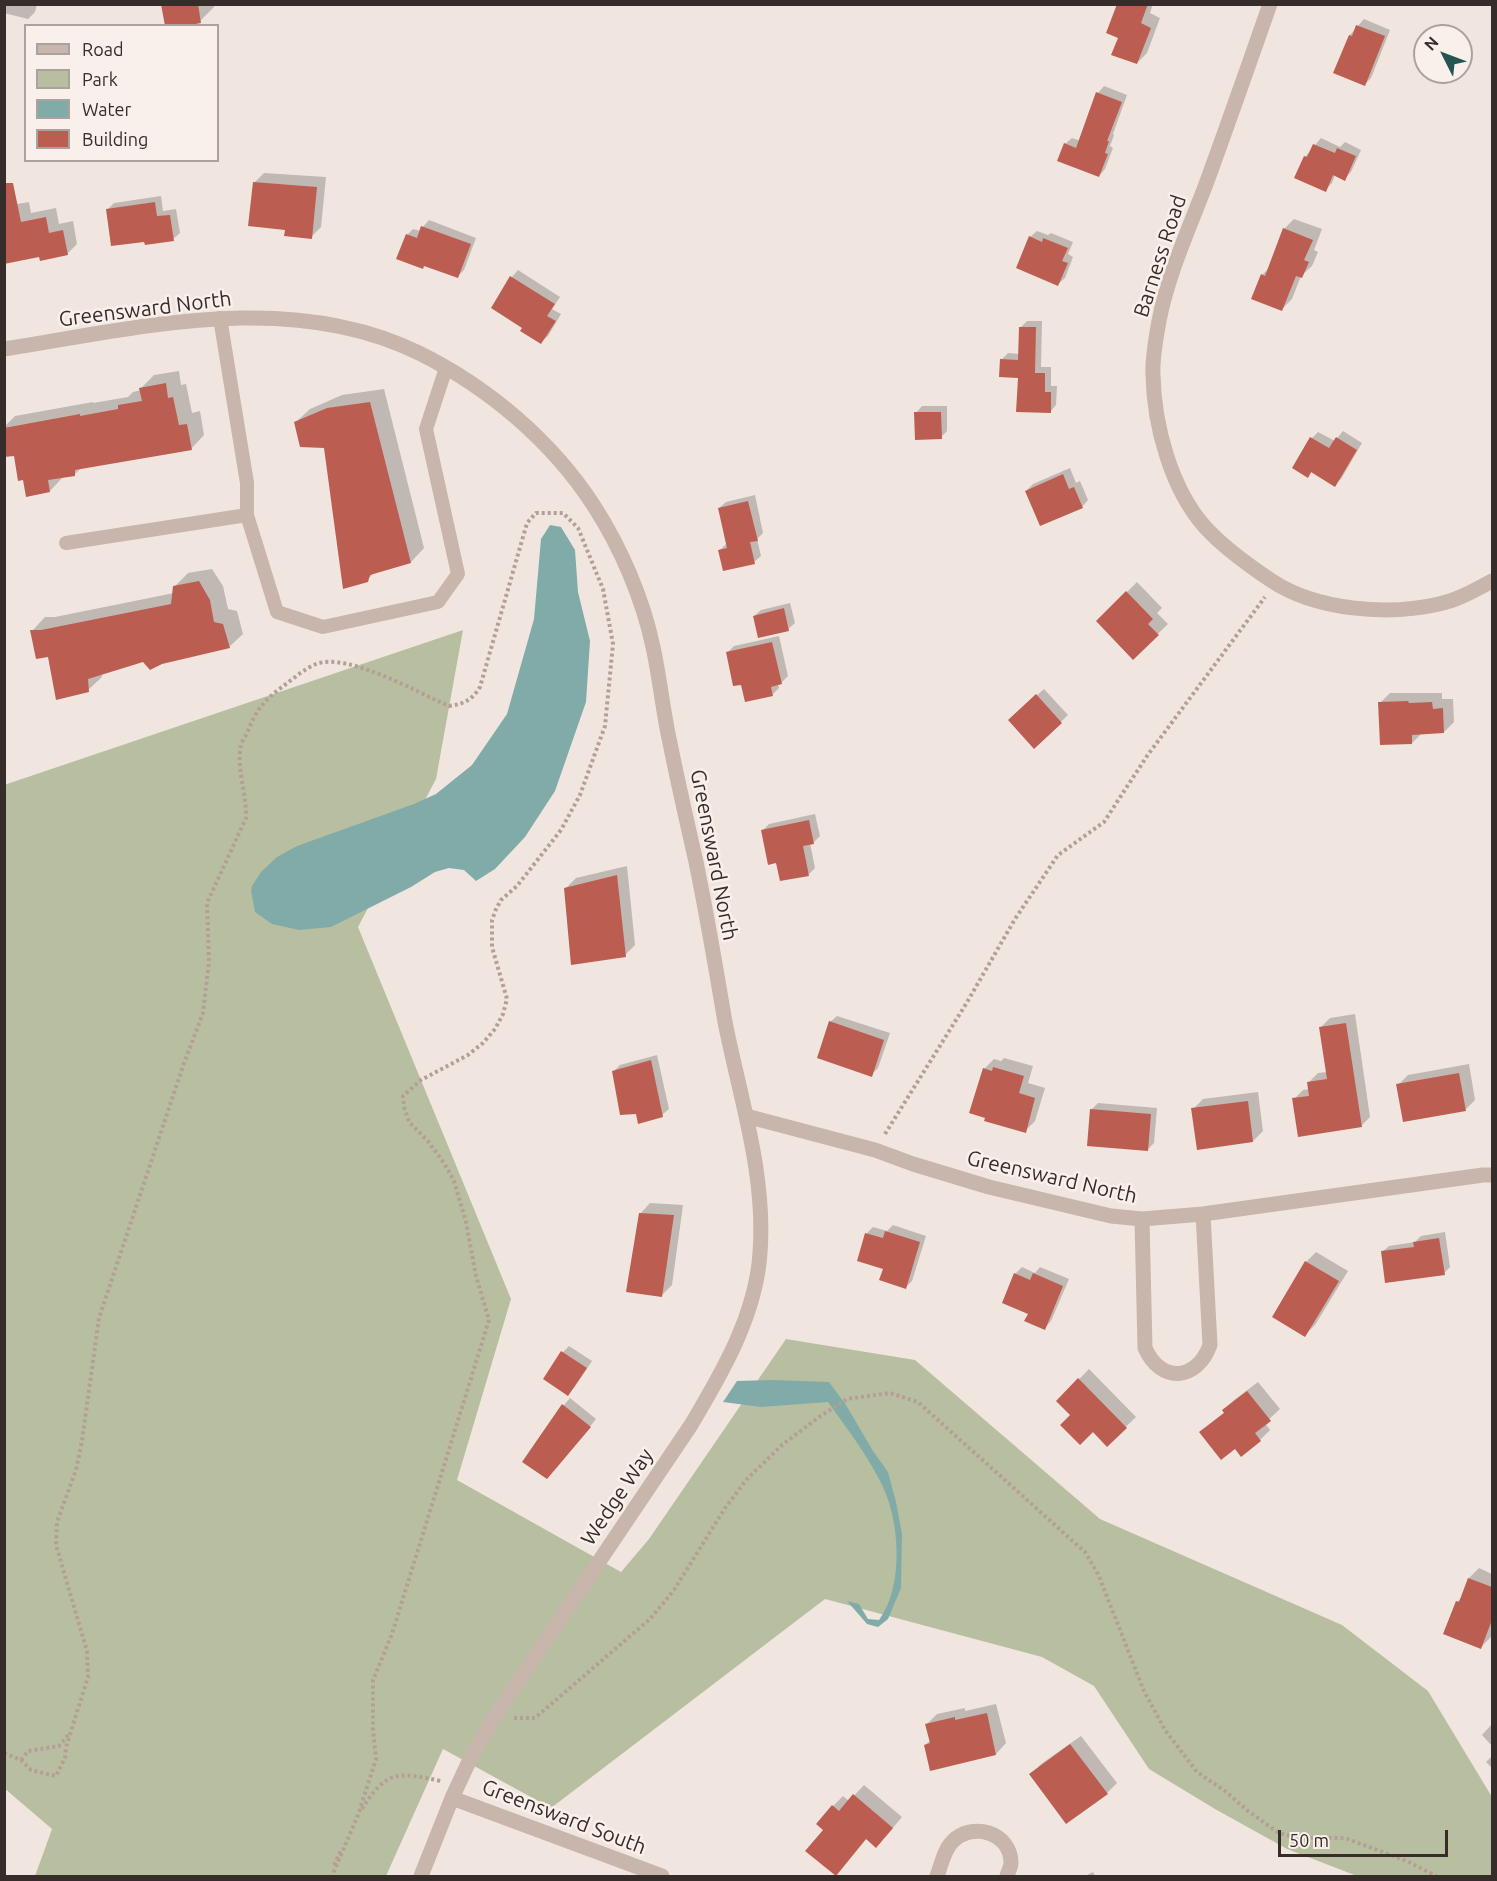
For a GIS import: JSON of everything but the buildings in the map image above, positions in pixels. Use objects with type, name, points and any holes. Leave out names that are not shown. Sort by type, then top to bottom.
[{"type":"street","name":"Barness Road","points":[[1270,4],[1165,297],[1159,322],[1153,373],[1155,406],[1162,440],[1178,484],[1189,506],[1220,542],[1275,583],[1310,599],[1346,607],[1382,610],[1417,609],[1464,596],[1492,581]]},
{"type":"street","name":"Greensward North","points":[[4,349],[203,318],[280,318],[354,329],[417,352],[496,401],[571,473],[595,507],[619,552],[634,586],[653,645],[669,740],[697,866],[729,1043],[746,1116],[875,1150],[988,1187],[1111,1216],[1142,1219],[1203,1214],[1492,1175]]},
{"type":"street","name":"Wedge Way","points":[[421,1876],[452,1798],[472,1755],[496,1713],[691,1425],[715,1386],[730,1354],[752,1299],[760,1252],[757,1167],[746,1116]]},
{"type":"street","points":[[1142,1219],[1145,1348],[1150,1360],[1160,1369],[1172,1373],[1185,1372],[1197,1367],[1206,1358],[1210,1345],[1203,1214]]},
{"type":"street","name":"Greensward South","points":[[452,1798],[662,1876]]},
{"type":"street","points":[[937,1876],[949,1844],[959,1835],[972,1830],[988,1831],[999,1838],[1008,1849],[1011,1864],[1006,1876]]},
{"type":"lane","points":[[220,318],[247,483],[247,515],[277,612],[323,627],[438,602],[458,574],[426,429],[446,368]]},
{"type":"lane","points":[[66,543],[247,515]]},
{"type":"path","points":[[4,1753],[21,1760],[31,1770],[56,1776],[66,1758],[66,1747],[88,1677],[87,1652],[56,1545],[57,1522],[76,1470],[82,1442],[99,1318],[183,1066],[203,1013],[209,961],[207,903],[246,818],[247,803],[242,776],[242,745],[257,709],[296,676],[316,664],[327,662],[357,666],[449,706],[463,704],[475,696],[480,687],[527,522],[536,513],[563,513],[578,528],[603,589],[613,644],[605,726],[580,795],[561,830],[517,886],[501,900],[492,920],[492,946],[507,999],[503,1014],[495,1029],[483,1044],[468,1055],[421,1080],[403,1096],[409,1122],[428,1140],[454,1181],[466,1222],[476,1276],[489,1320],[392,1634],[374,1680],[373,1730],[376,1759],[358,1815],[337,1856],[332,1876]]},
{"type":"path","points":[[875,1150],[966,1004],[1015,919],[1058,855],[1104,822],[1147,756],[1275,583]]},
{"type":"path","points":[[496,1713],[510,1718],[535,1719],[650,1619],[674,1590],[725,1508],[747,1479],[782,1445],[847,1399],[890,1393],[918,1402],[1085,1552],[1098,1574],[1144,1691],[1165,1730],[1197,1772],[1279,1833],[1299,1838],[1345,1838],[1407,1861],[1436,1876]]},
{"type":"path","points":[[21,1760],[28,1751],[59,1746],[71,1732]]},
{"type":"path","points":[[358,1815],[374,1790],[390,1777],[412,1775],[445,1782]]},
{"type":"green space","points":[[463,630],[436,779],[358,927],[511,1299],[457,1480],[621,1572],[649,1539],[786,1339],[915,1360],[1100,1519],[1342,1625],[1428,1691],[1492,1797],[1492,1876],[1357,1876],[1287,1849],[1149,1769],[1094,1686],[1042,1657],[825,1599],[551,1808],[443,1749],[386,1876],[35,1876],[52,1829],[4,1788],[4,785]]},
{"type":"water","points":[[550,525],[561,527],[575,550],[578,592],[590,641],[586,702],[555,791],[525,837],[495,869],[476,881],[464,870],[449,868],[435,872],[411,887],[331,927],[299,930],[272,924],[255,912],[252,886],[261,872],[277,857],[297,846],[436,794],[472,765],[507,714],[534,619],[541,539]]},
{"type":"water","points":[[737,1381],[829,1382],[888,1472],[902,1534],[901,1588],[888,1619],[878,1627],[867,1624],[847,1601],[859,1604],[868,1619],[879,1620],[887,1605],[893,1588],[897,1550],[892,1512],[886,1494],[868,1459],[828,1402],[761,1407],[723,1402]]}]
